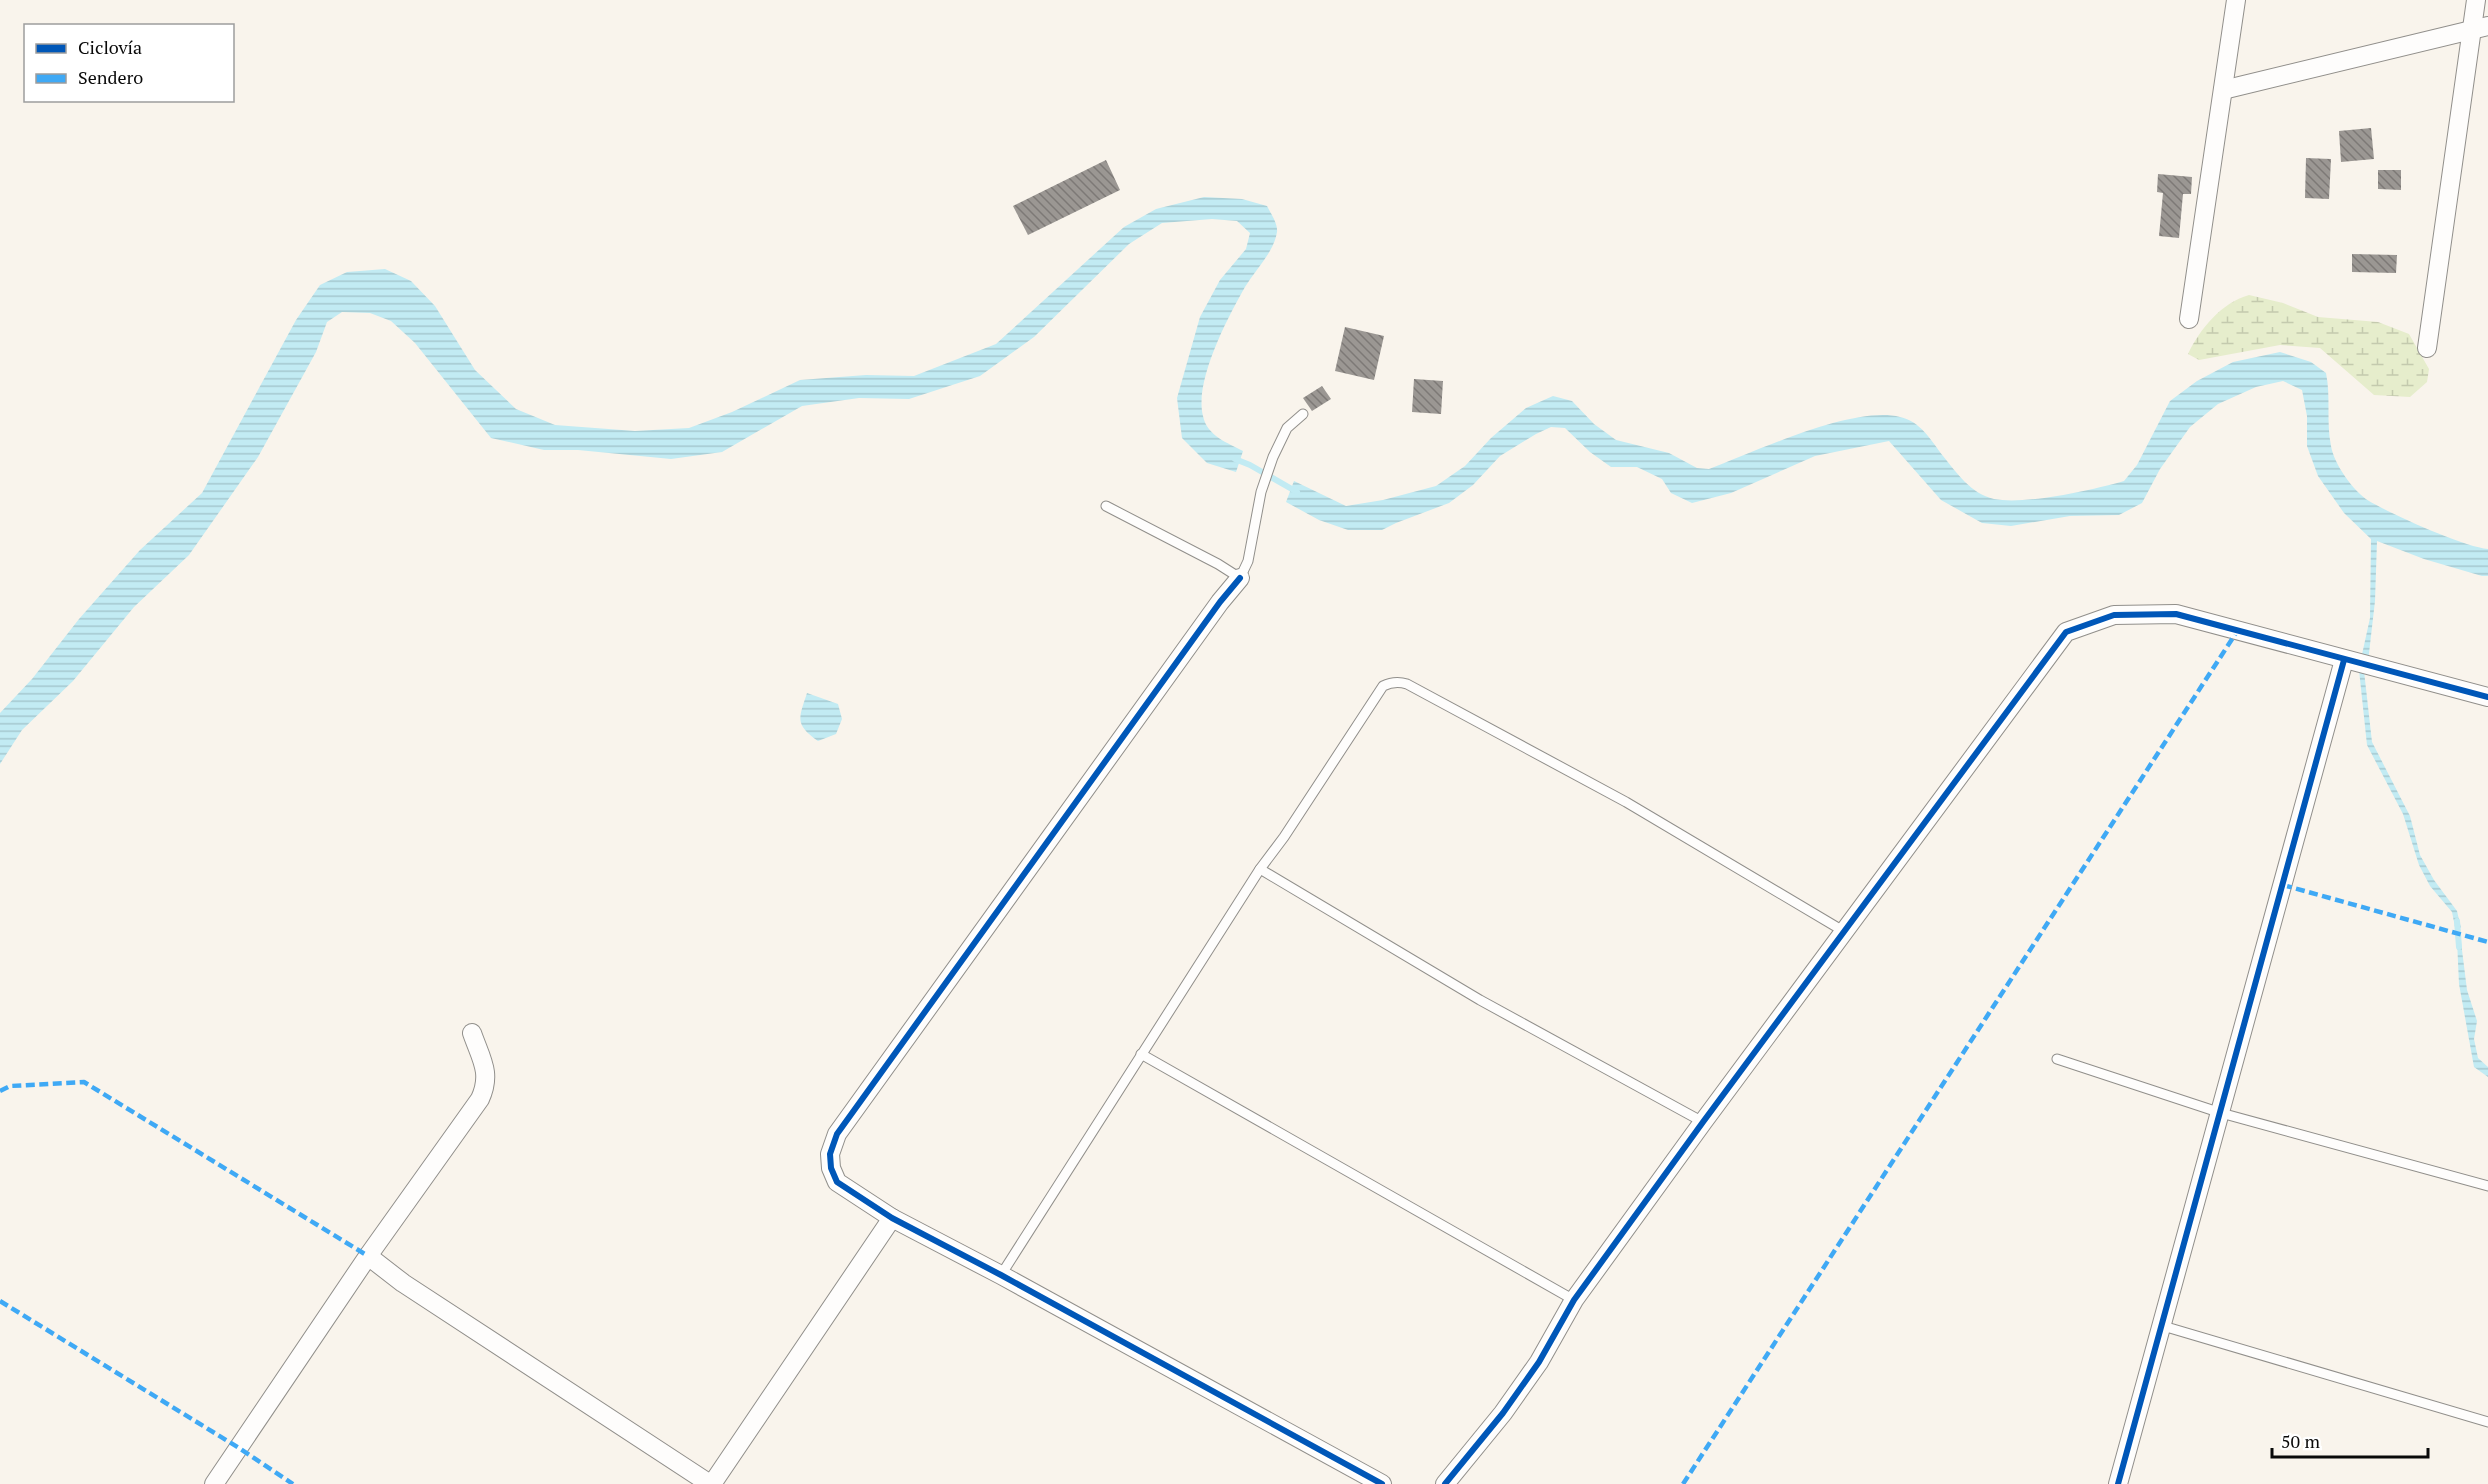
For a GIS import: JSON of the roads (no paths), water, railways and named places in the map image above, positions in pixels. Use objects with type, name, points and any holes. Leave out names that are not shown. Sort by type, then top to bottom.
[{"type":"street","points":[[2189,319],[2236,0]]},
{"type":"street","points":[[2427,348],[2480,28],[2476,0]]},
{"type":"street","points":[[2223,90],[2480,28]]},
{"type":"street","points":[[1240,578],[1220,602],[837,1134],[830,1154],[831,1168],[837,1182],[892,1218],[1001,1275],[1382,1484]]},
{"type":"street","points":[[1445,1484],[1503,1413],[1527,1380],[1574,1300],[2066,632],[2114,615],[2176,614],[2488,697]]},
{"type":"street","points":[[2118,1484],[2221,1113],[2357,664]]},
{"type":"street","points":[[214,1484],[368,1256],[480,1099],[487,1084],[485,1069],[472,1033]]},
{"type":"street","points":[[368,1256],[403,1283],[711,1484],[892,1218]]},
{"type":"lane","points":[[1106,506],[1218,564],[1240,578],[1248,561],[1261,492],[1273,457],[1287,428],[1303,414]]},
{"type":"lane","points":[[1001,1275],[1260,869],[1284,837],[1383,686],[1401,682],[1626,802],[1845,932]]},
{"type":"lane","points":[[1260,869],[1480,1000],[1703,1122]]},
{"type":"lane","points":[[1141,1054],[1574,1300]]},
{"type":"lane","points":[[2056,1059],[2221,1113],[2488,1186]]},
{"type":"lane","points":[[2163,1326],[2488,1422]]},
{"type":"water","points":[[1204,197],[1242,199],[1267,206],[1277,229],[1272,246],[1230,315],[1214,350],[1203,385],[1202,402],[1205,423],[1213,434],[1243,451],[1236,472],[1207,463],[1182,438],[1177,398],[1200,317],[1220,280],[1246,249],[1250,233],[1237,221],[1212,219],[1162,223],[1129,244],[1034,337],[980,376],[909,399],[859,398],[802,406],[722,452],[671,459],[578,450],[544,450],[491,438],[415,343],[391,321],[370,313],[342,312],[327,322],[316,352],[258,457],[189,555],[134,607],[73,681],[22,730],[0,764],[0,713],[32,679],[79,619],[140,550],[202,493],[296,320],[320,285],[347,272],[385,269],[411,281],[435,306],[475,370],[516,409],[555,425],[635,431],[689,428],[732,412],[800,380],[866,375],[914,376],[996,344],[1124,227],[1156,209]]},
{"type":"water","points":[[2280,352],[2311,362],[2326,373],[2333,453],[2340,469],[2363,497],[2394,514],[2446,536],[2488,549],[2488,576],[2482,576],[2424,559],[2377,541],[2375,601],[2368,662],[2361,659],[2370,618],[2371,539],[2344,513],[2318,476],[2307,446],[2307,416],[2302,390],[2283,381],[2256,387],[2218,404],[2190,427],[2160,469],[2142,503],[2119,515],[2070,516],[2011,526],[1982,523],[1941,500],[1889,441],[1815,456],[1731,493],[1692,503],[1671,493],[1662,479],[1637,467],[1611,467],[1590,452],[1565,428],[1551,427],[1500,456],[1473,485],[1449,503],[1382,530],[1348,530],[1319,520],[1286,502],[1294,481],[1346,506],[1383,500],[1436,486],[1465,466],[1491,438],[1526,408],[1553,396],[1572,401],[1594,424],[1616,440],[1669,453],[1697,468],[1709,469],[1804,432],[1831,424],[1880,415],[1900,417],[1919,427],[1965,482],[1986,496],[1994,499],[2023,500],[2059,496],[2124,481],[2137,465],[2170,401],[2197,381],[2233,362]]},
{"type":"water","points":[[2359,670],[2364,671],[2372,742],[2410,816],[2420,855],[2434,880],[2457,911],[2461,928],[2455,927],[2452,912],[2430,886],[2419,865],[2403,814],[2367,745]]},
{"type":"water","points":[[807,693],[838,704],[842,719],[836,734],[818,741],[805,730],[801,715]]},
{"type":"water","points":[[2457,940],[2461,942],[2467,990],[2477,1021],[2474,1039],[2478,1058],[2488,1067],[2488,1077],[2474,1067],[2459,984]]},
{"type":"waterway","points":[[1235,459],[1297,492]]},
{"type":"waterway","points":[[2457,921],[2459,947]]}]
